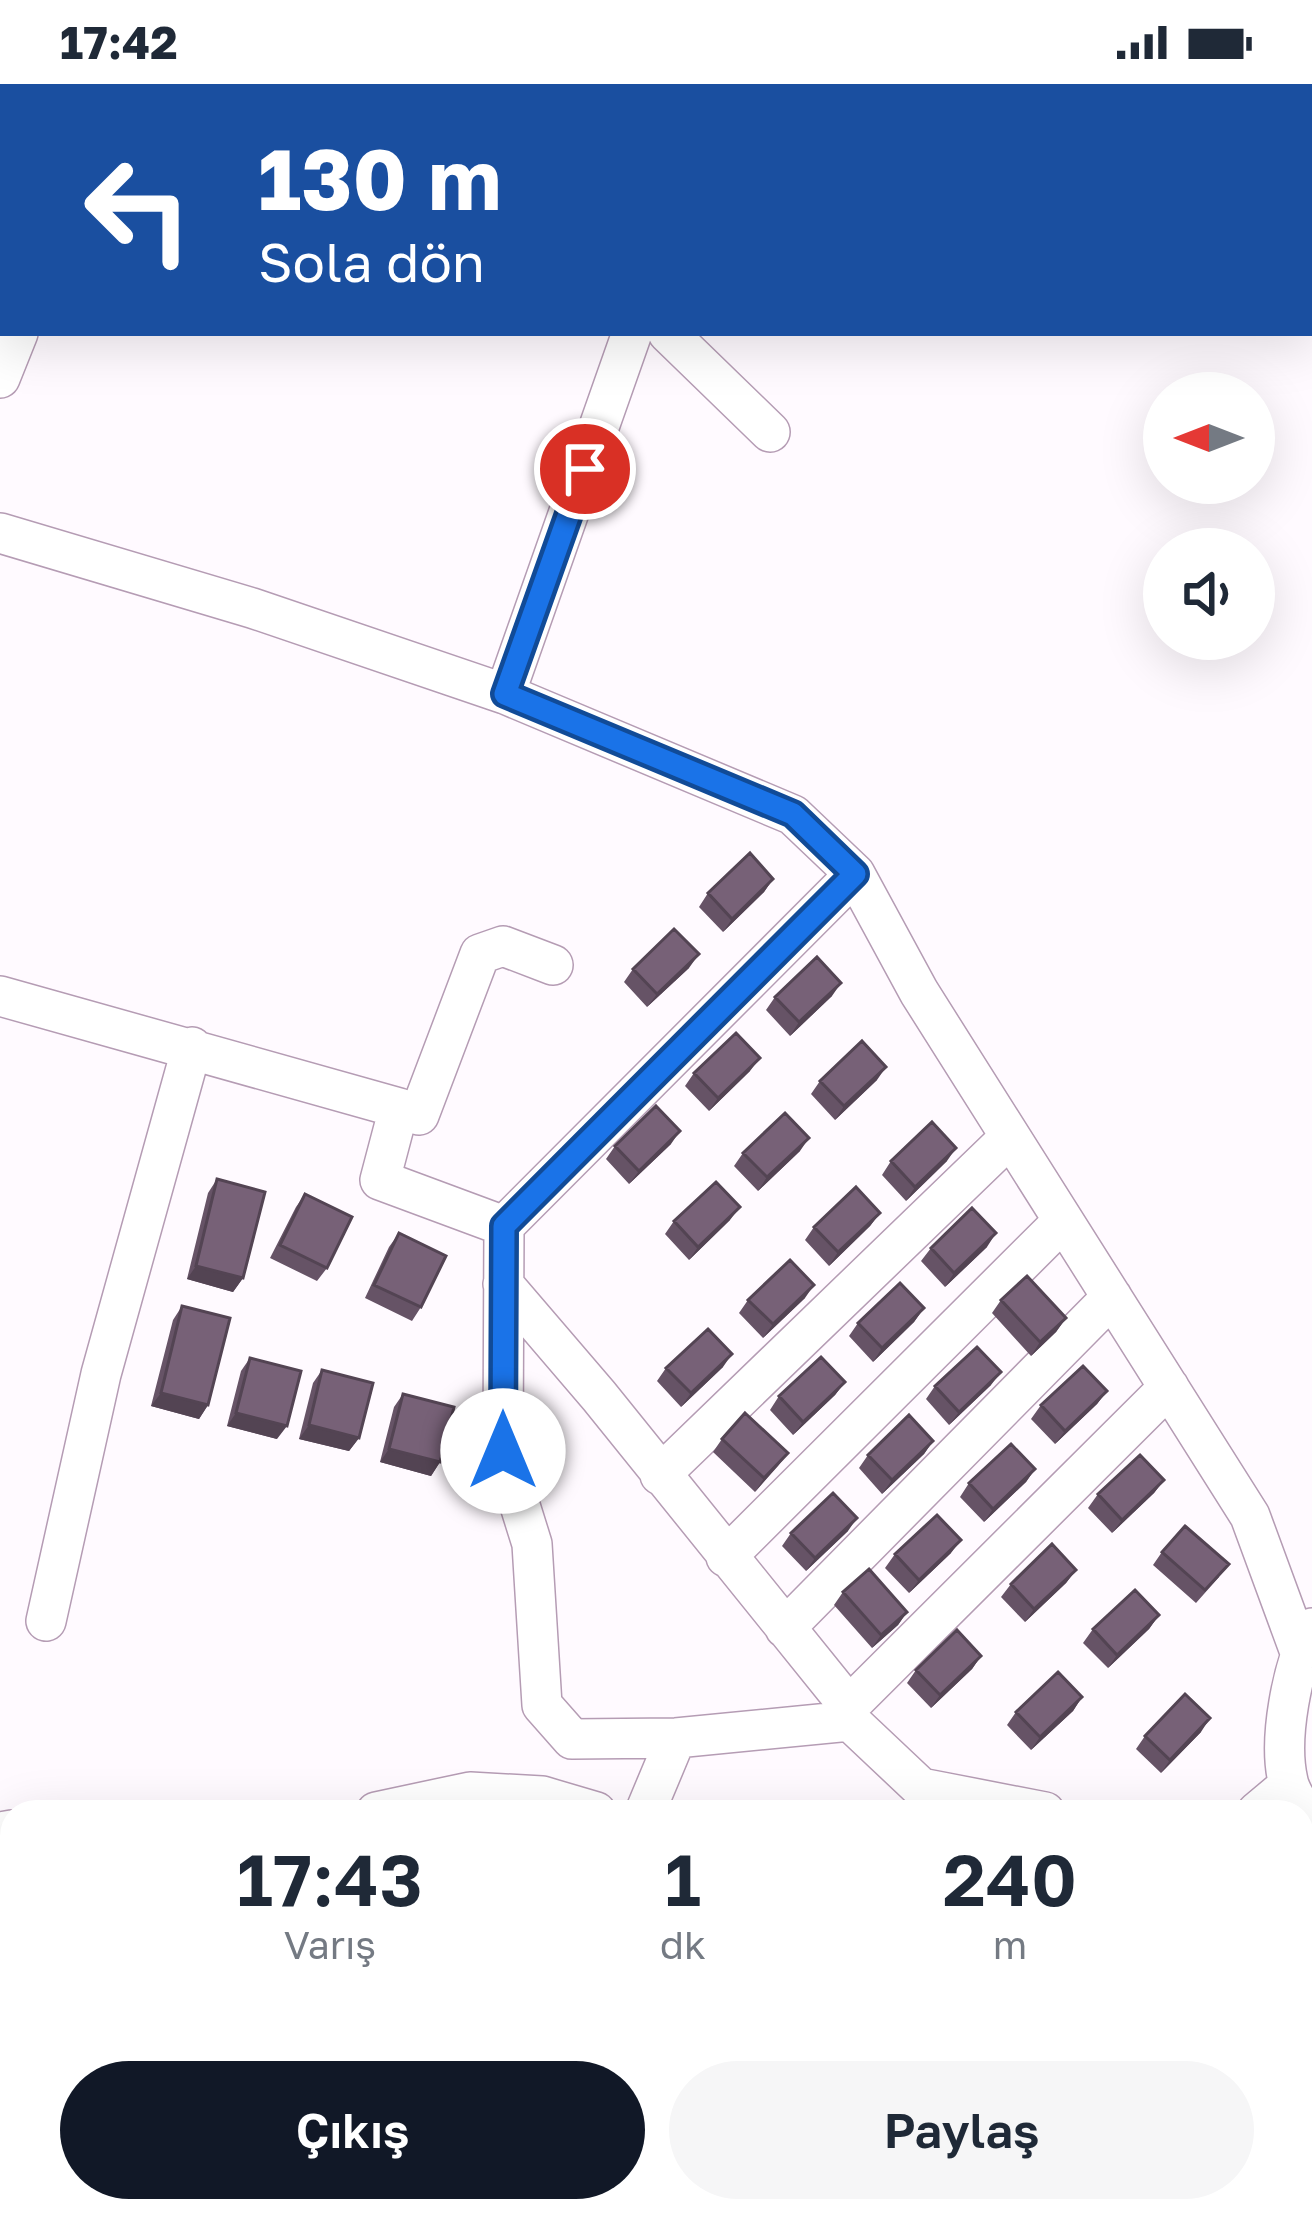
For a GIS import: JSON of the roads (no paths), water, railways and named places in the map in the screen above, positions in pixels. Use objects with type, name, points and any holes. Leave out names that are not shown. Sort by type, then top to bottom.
[{"type":"street","points":[[0,379],[17,336]]},
{"type":"street","points":[[505,694],[631,336]]},
{"type":"street","points":[[671,336],[770,432]]},
{"type":"street","points":[[0,533],[252,608],[505,694],[793,814],[855,874],[919,992],[1250,1516],[1306,1640],[1284,1745],[1288,1786],[1297,1800]]},
{"type":"street","points":[[855,874],[504,1226],[503,1451],[532,1544],[542,1705],[572,1739],[676,1738],[850,1714],[1168,1388]]},
{"type":"street","points":[[0,996],[419,1115],[475,959],[503,946],[553,965]]},
{"type":"street","points":[[46,1621],[101,1374],[192,1047]]},
{"type":"street","points":[[400,1108],[380,1180],[504,1226]]},
{"type":"street","points":[[660,1475],[1010,1137]]},
{"type":"street","points":[[726,1557],[1064,1222]]},
{"type":"street","points":[[503,1284],[599,1396],[850,1714],[921,1788],[979,1800]]},
{"type":"street","points":[[785,1628],[1112,1298]]},
{"type":"street","points":[[650,1800],[676,1738]]},
{"type":"street","points":[[1271,1800],[1288,1786]]},
{"type":"street","points":[[432,1800],[470,1792],[556,1800]]}]
